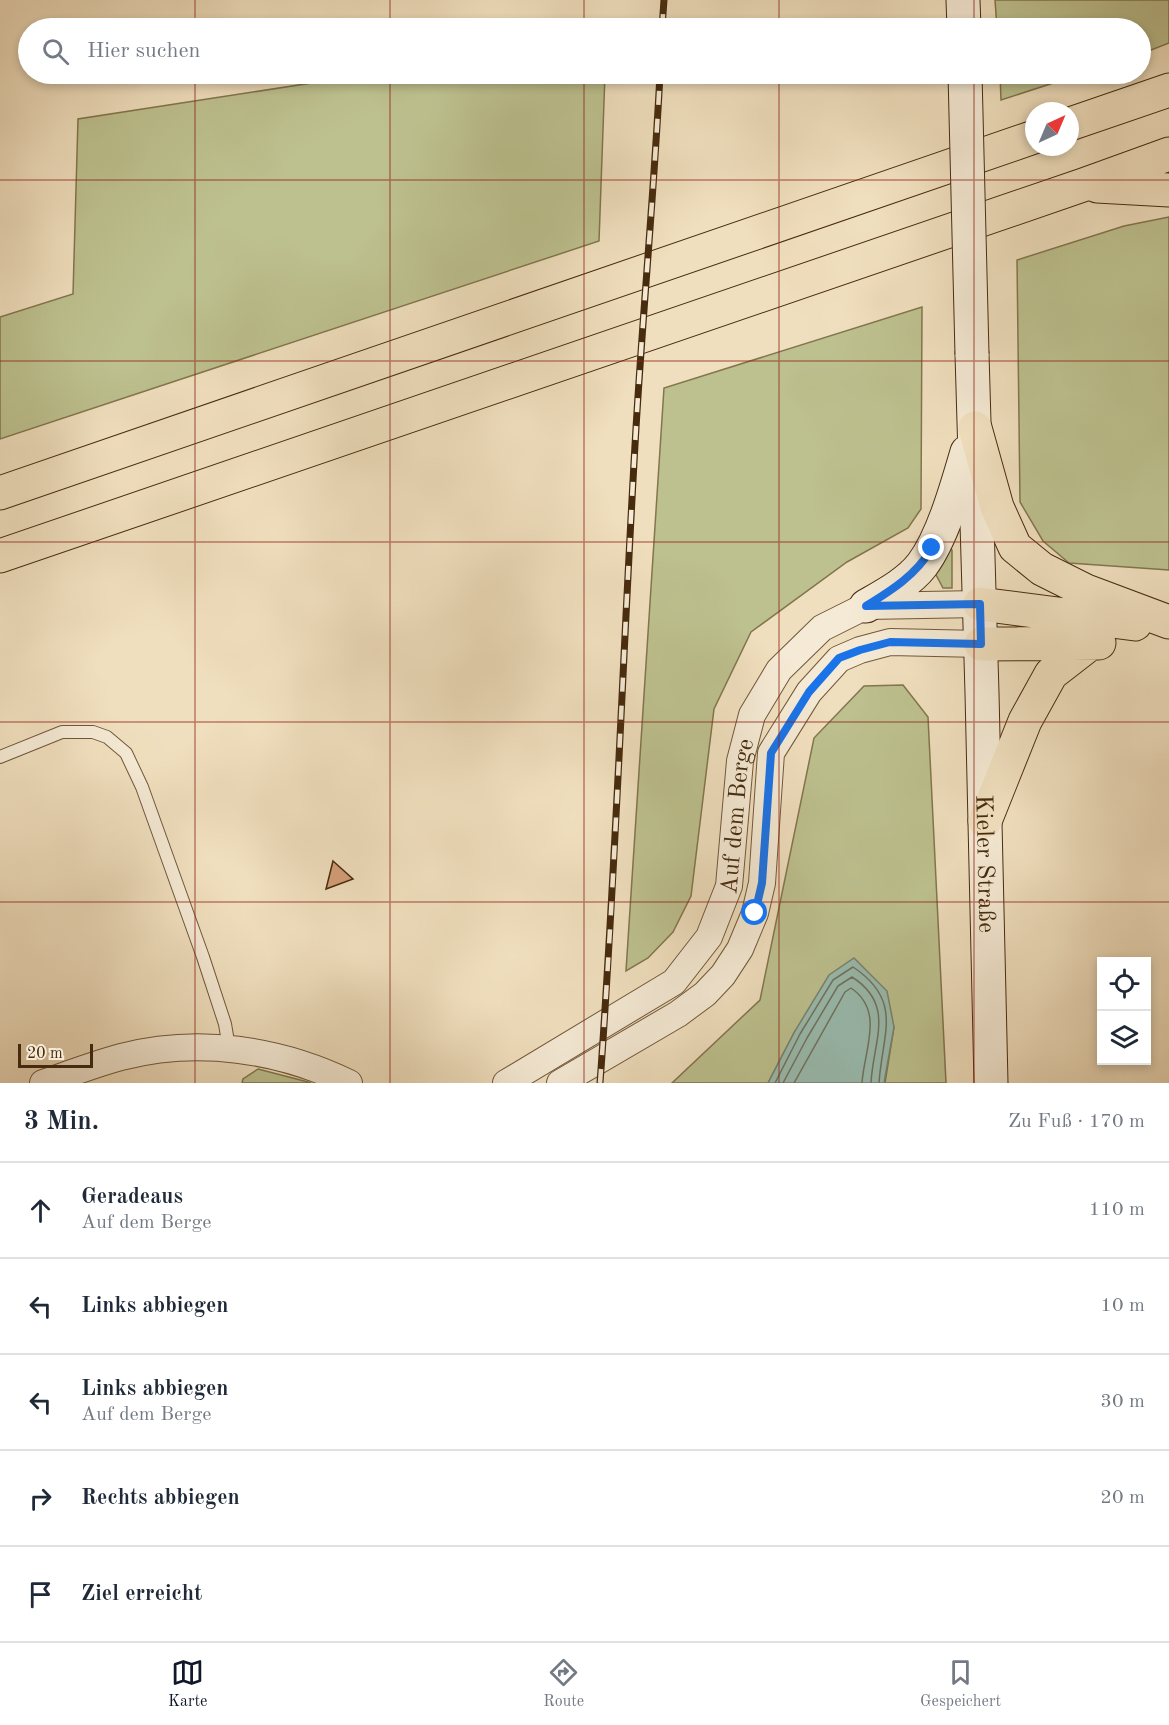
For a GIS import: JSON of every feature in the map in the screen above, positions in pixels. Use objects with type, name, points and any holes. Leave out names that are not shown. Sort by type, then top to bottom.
[{"type":"highway","points":[[1079,120],[1169,76]]},
{"type":"highway","points":[[1079,121],[1169,90]]},
{"type":"highway","points":[[0,493],[1025,140]]},
{"type":"highway","points":[[0,556],[1169,154]]},
{"type":"highway","points":[[1083,185],[1169,190]]},
{"type":"highway","points":[[975,428],[997,507],[1015,548],[1042,569],[1086,591],[1169,622]]},
{"type":"highway","points":[[980,604],[1169,628]]},
{"type":"highway","points":[[981,644],[1091,644],[1169,635]]},
{"type":"highway","points":[[985,821],[1025,721],[1052,674],[1091,644]]},
{"type":"main road","points":[[963,0],[964,18]]},
{"type":"main road","name":"Kieler Straße","points":[[965,84],[991,1083]]},
{"type":"main road","points":[[866,606],[895,588],[923,564],[942,525],[975,428]]},
{"type":"street","name":"Auf dem Berge","points":[[506,1083],[675,982],[709,937],[729,886],[740,761],[752,715],[779,670],[822,628],[866,606],[980,604]]},
{"type":"street","name":"Auf dem Berge","points":[[560,1083],[678,1014],[705,994],[723,975],[740,949],[755,913],[762,883],[771,753],[809,692],[839,658],[890,642],[981,644]]},
{"type":"street","points":[[43,1083],[122,1057],[171,1048],[229,1048],[279,1056],[319,1069],[349,1083]]},
{"type":"lane","points":[[0,757],[62,732],[93,732],[107,737],[126,753],[142,787],[203,957],[225,1024],[229,1048]]},
{"type":"green space","points":[[995,0],[1169,0],[1169,43],[1151,50],[1151,18],[996,18]]},
{"type":"green space","points":[[305,84],[605,84],[599,241],[0,439],[0,317],[73,294],[78,119]]},
{"type":"green space","points":[[1000,84],[1050,84],[1001,100]]},
{"type":"green space","points":[[1169,217],[1169,570],[1069,563],[1043,541],[1020,502],[1017,260],[1124,226]]},
{"type":"green space","points":[[922,307],[921,509],[908,528],[847,562],[751,632],[714,709],[691,896],[673,932],[648,958],[626,971],[664,388]]},
{"type":"green space","points":[[950,548],[952,550],[952,588],[943,588],[934,571]]},
{"type":"green space","points":[[903,685],[928,717],[946,1083],[885,1083],[894,1027],[795,1031],[768,1083],[672,1083],[760,1000],[814,738],[864,686]]},
{"type":"green space","points":[[258,1069],[311,1083],[242,1083],[243,1079]]},
{"type":"water","points":[[854,958],[887,991],[894,1027],[884,1083],[768,1083],[795,1031],[829,975]]},
{"type":"building","points":[[333,861],[353,879],[326,889]]},
{"type":"railway","points":[[663,18],[664,0]]},
{"type":"railway","points":[[600,1083],[611,919],[636,428],[659,84]]},
{"type":"route","points":[[755,913],[762,883],[771,753],[809,692],[839,658],[860,650],[890,642],[981,644],[980,604],[866,606],[895,588],[917,570],[932,548]]}]
